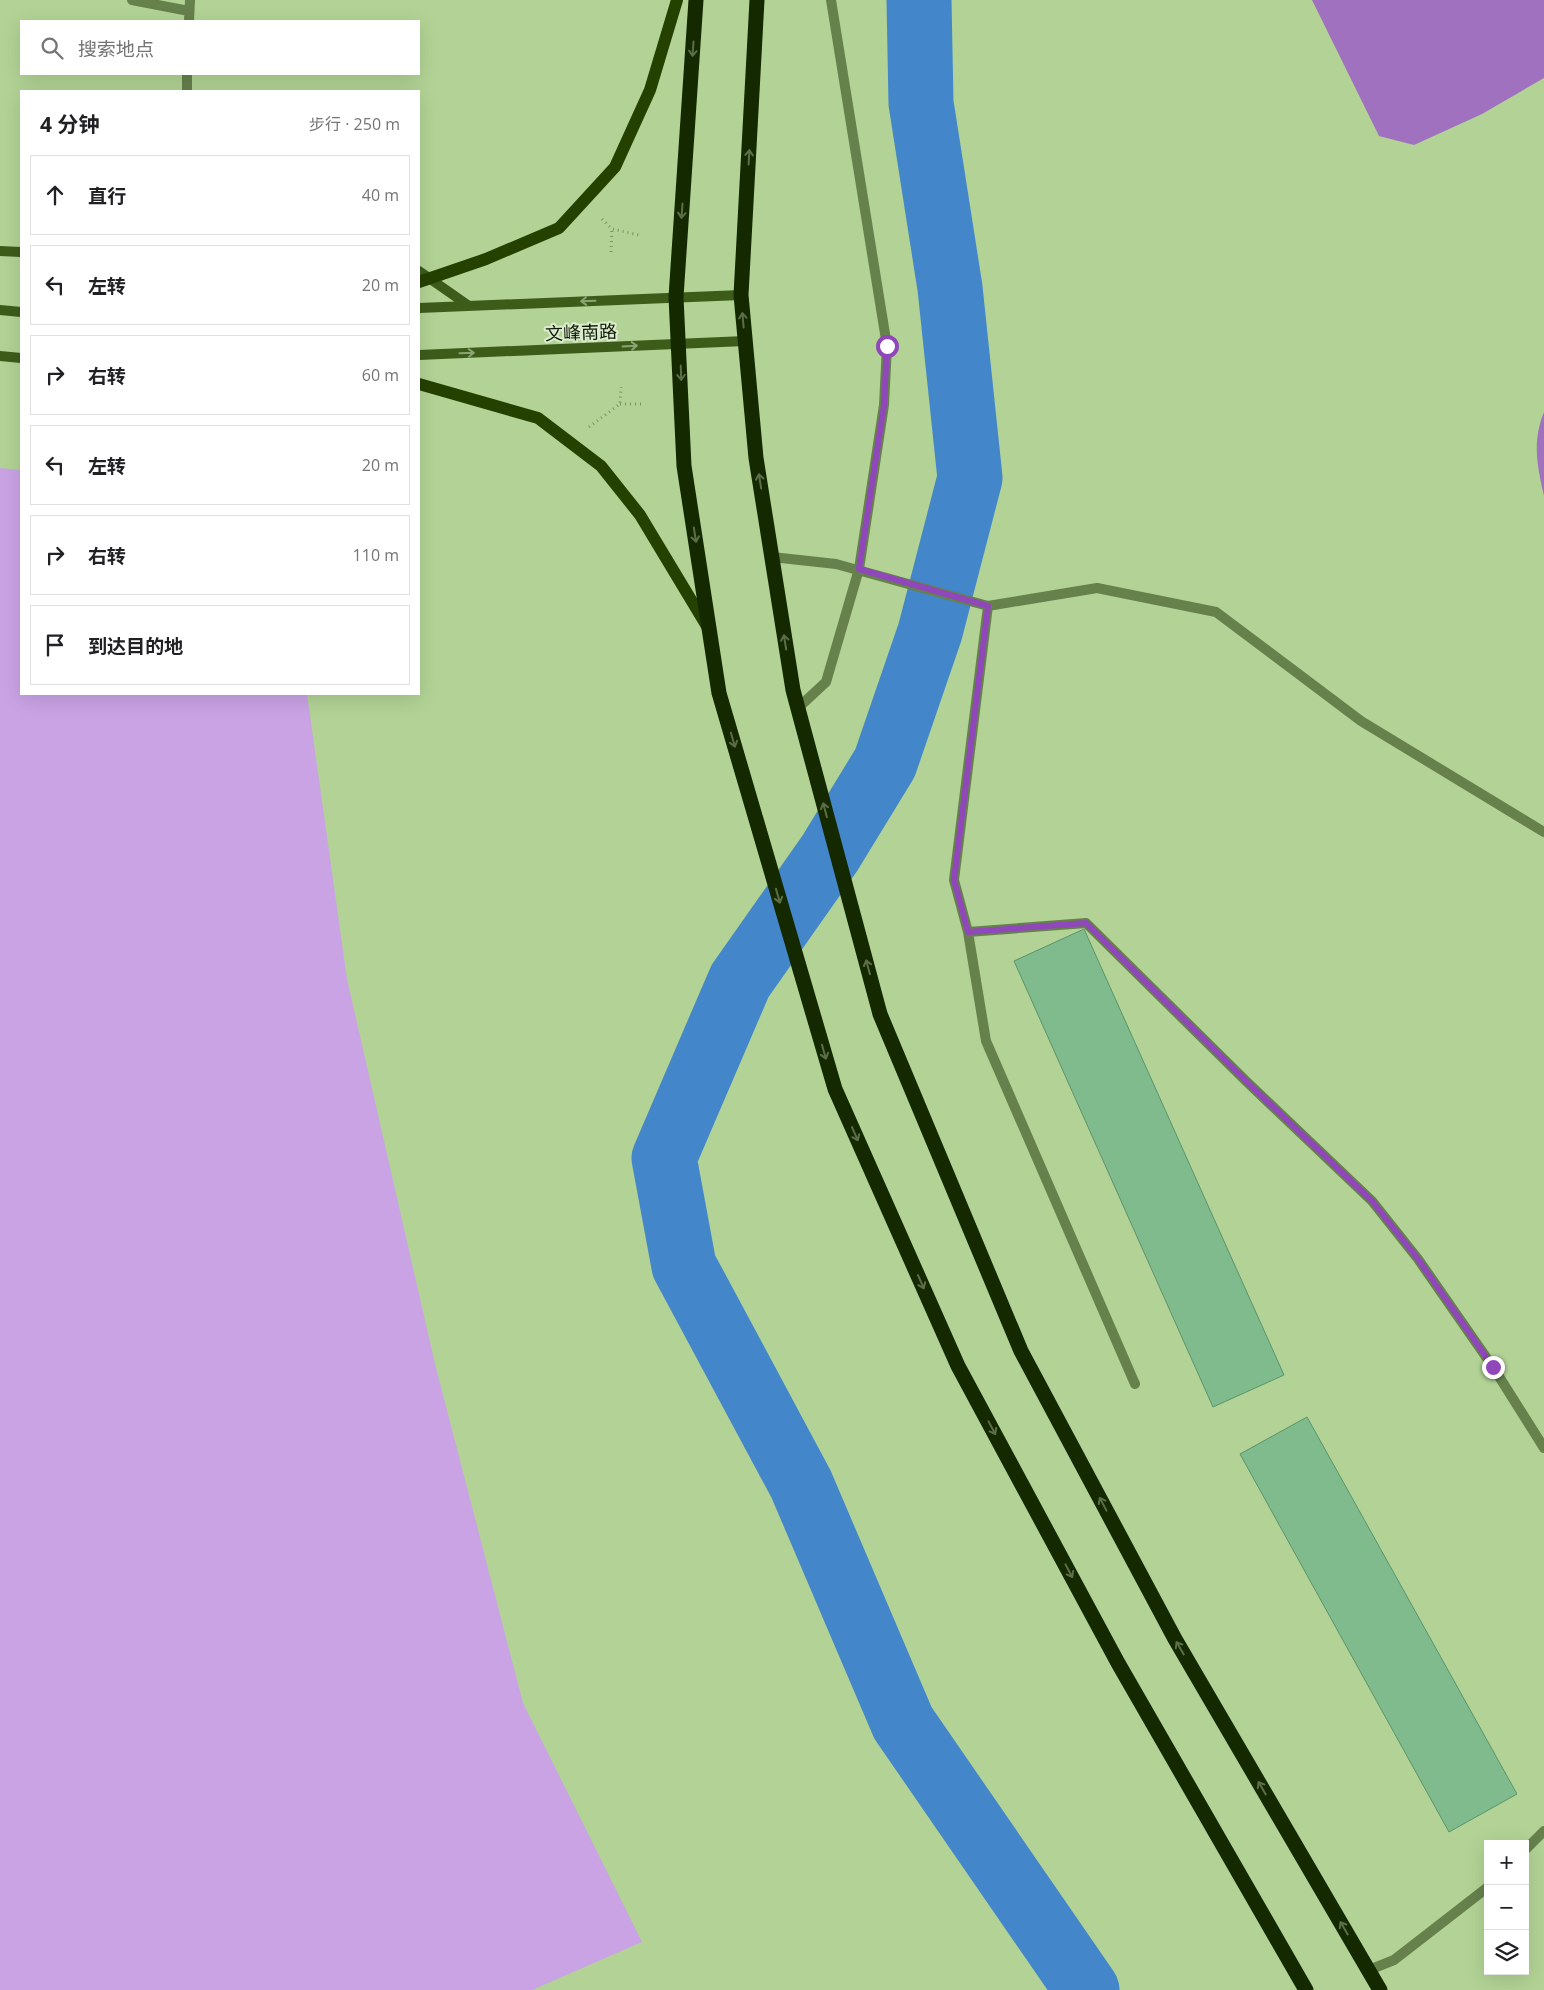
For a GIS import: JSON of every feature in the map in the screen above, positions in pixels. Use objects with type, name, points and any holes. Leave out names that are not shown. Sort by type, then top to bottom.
[{"type":"highway","points":[[696,0],[676,297],[680,344],[684,466],[719,693],[835,1089],[958,1366],[1118,1663],[1306,1990]]},
{"type":"highway","points":[[757,0],[741,295],[756,458],[793,690],[880,1014],[1021,1351],[1175,1639],[1380,1990]]},
{"type":"main road","points":[[422,277],[486,259],[559,228],[615,168],[650,90],[677,0]]},
{"type":"main road","points":[[0,251],[20,252]]},
{"type":"main road","points":[[422,277],[469,306]]},
{"type":"main road","name":"文峰南路","points":[[420,308],[741,295]]},
{"type":"main road","points":[[0,310],[20,312]]},
{"type":"main road","name":"文峰南路","points":[[420,355],[745,341]]},
{"type":"main road","points":[[0,356],[20,358]]},
{"type":"main road","points":[[420,384],[538,418],[601,466],[640,515],[710,630]]},
{"type":"street","points":[[132,0],[189,16],[190,0]]},
{"type":"street","points":[[798,708],[826,682],[859,569],[884,405],[887,346],[832,0]]},
{"type":"street","points":[[187,75],[187,90]]},
{"type":"street","points":[[772,557],[836,564],[859,569],[988,606],[1097,588],[1216,612],[1361,721],[1544,832]]},
{"type":"street","points":[[988,606],[954,880],[968,932],[986,1041],[1135,1384]]},
{"type":"street","points":[[968,932],[1086,923],[1247,1082],[1372,1201],[1418,1259],[1493,1367],[1544,1448]]},
{"type":"street","points":[[1529,1846],[1544,1831]]},
{"type":"street","points":[[1369,1970],[1394,1960],[1484,1890]]},
{"type":"path","points":[[598,215],[612,229],[639,235]]},
{"type":"path","points":[[611,252],[612,229]]},
{"type":"path","points":[[620,404],[621,387]]},
{"type":"path","points":[[586,429],[620,404],[643,404]]},
{"type":"shaded area","points":[[1312,0],[1544,0],[1544,78],[1482,114],[1414,145],[1379,136]]},
{"type":"shaded area","points":[[1544,412],[1544,496],[1539,474],[1537,444],[1540,423]]},
{"type":"shaded area","points":[[0,468],[20,470],[20,695],[307,695],[347,979],[435,1364],[523,1703],[642,1942],[532,1990],[0,1990]]},
{"type":"building","points":[[1084,929],[1284,1375],[1213,1407],[1014,961]]},
{"type":"building","points":[[1307,1417],[1517,1794],[1449,1832],[1240,1454]]},
{"type":"waterway","points":[[919,0],[921,103],[950,288],[970,478],[930,632],[885,763],[830,853],[740,981],[664,1158],[684,1266],[801,1484],[903,1723],[1087,1990]]},
{"type":"route","points":[[887,346],[884,405],[859,569],[988,606],[954,880],[968,932],[1086,923],[1247,1082],[1372,1201],[1418,1259],[1493,1367]]}]
